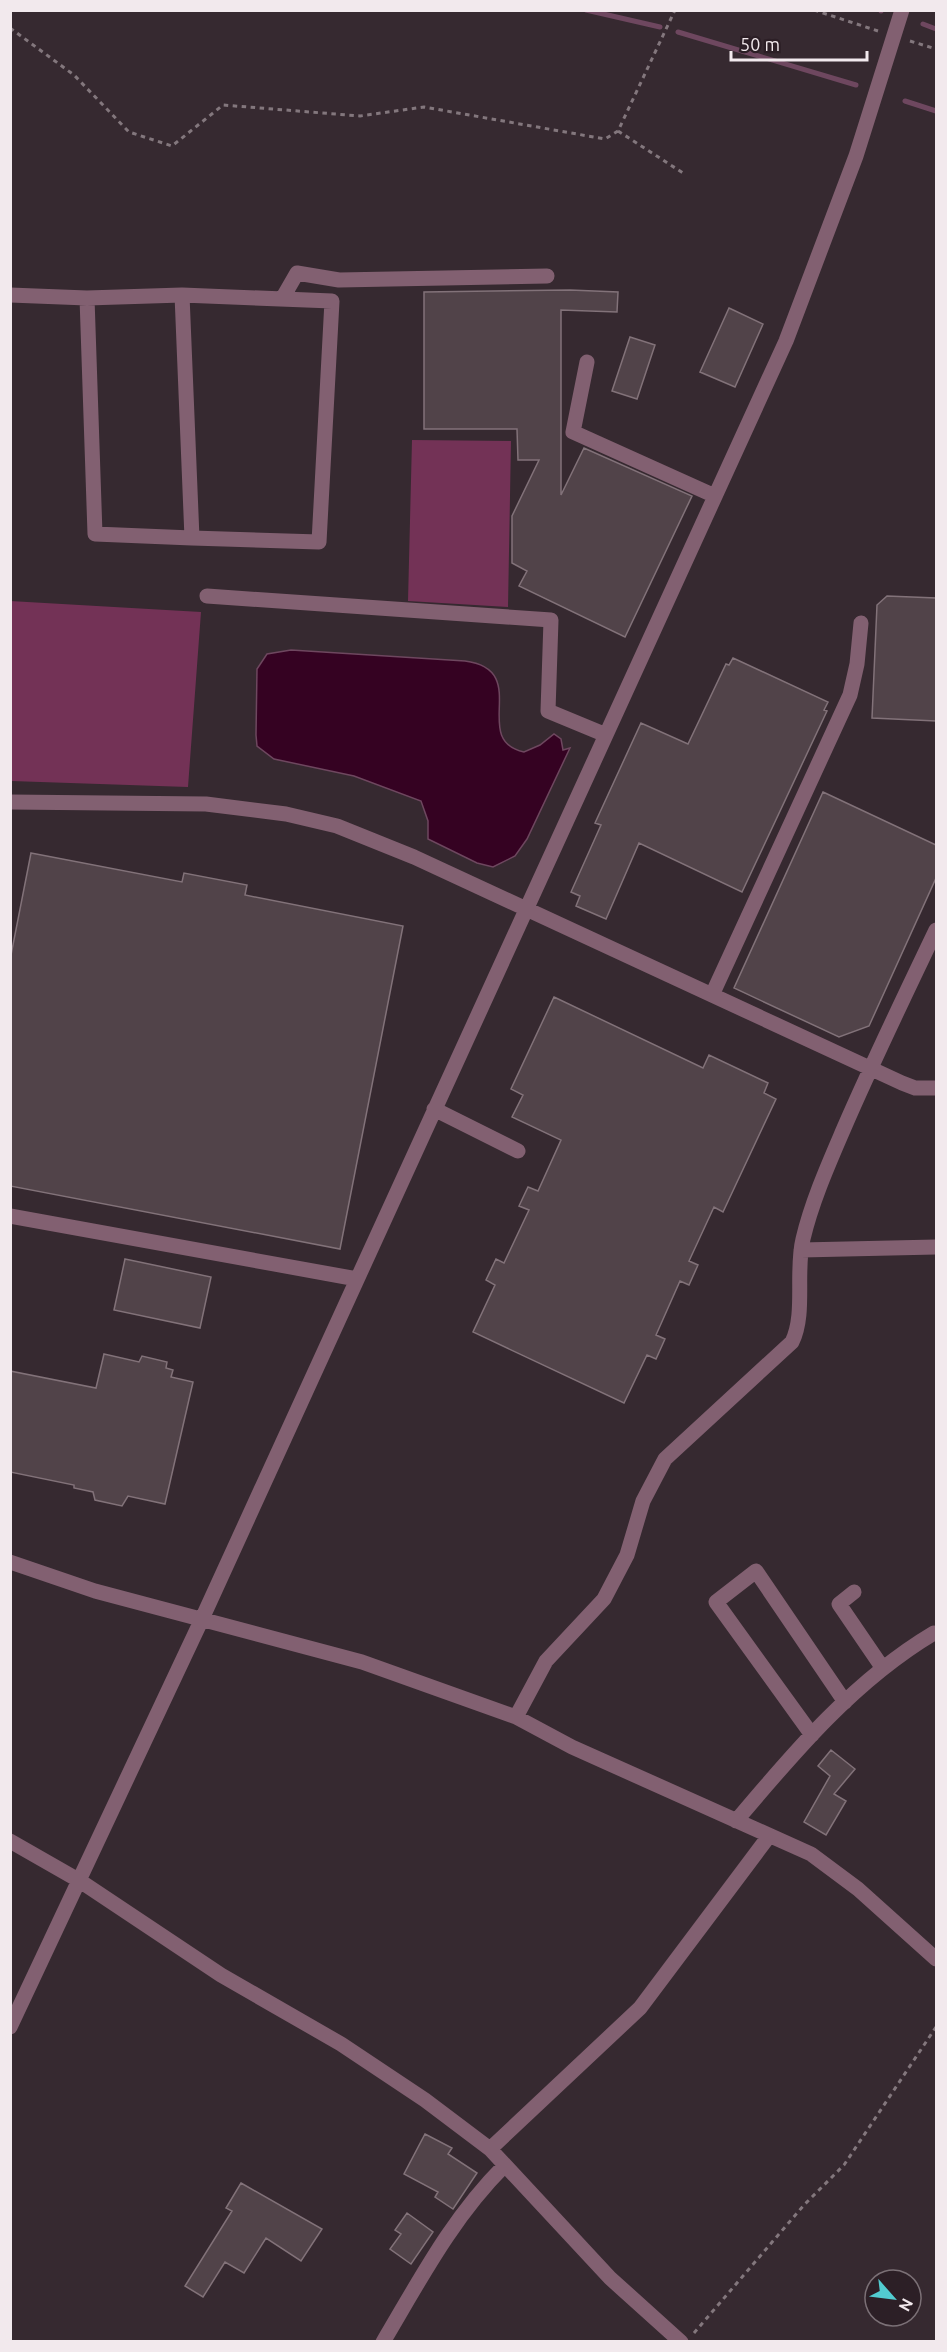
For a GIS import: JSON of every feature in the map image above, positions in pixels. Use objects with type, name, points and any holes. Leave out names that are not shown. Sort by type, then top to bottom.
[{"type":"street","points":[[10,2027],[201,1621],[790,330],[856,156],[902,10]]},
{"type":"street","points":[[282,299],[297,273],[339,280],[547,276]]},
{"type":"street","points":[[10,295],[87,298],[182,296],[332,301],[319,542],[95,534],[87,298]]},
{"type":"street","points":[[182,296],[192,538]]},
{"type":"street","points":[[586,362],[573,432],[715,496]]},
{"type":"street","points":[[207,596],[551,620],[548,711],[606,735]]},
{"type":"street","points":[[712,995],[850,695],[857,664],[861,623]]},
{"type":"street","points":[[10,802],[206,804],[286,814],[337,826],[414,857],[915,1088],[936,1088]]},
{"type":"street","points":[[516,1717],[546,1661],[604,1599],[627,1555],[643,1501],[665,1459],[792,1342],[798,1326],[798,1274],[801,1250],[828,1166],[870,1068],[936,930]]},
{"type":"street","points":[[434,1109],[518,1151]]},
{"type":"street","points":[[10,1215],[357,1279]]},
{"type":"street","points":[[801,1250],[936,1247]]},
{"type":"street","points":[[10,1562],[95,1591],[362,1662],[516,1717],[572,1747],[811,1854],[858,1889],[936,1959]]},
{"type":"street","points":[[812,1735],[716,1602],[756,1571],[845,1702]]},
{"type":"street","points":[[854,1592],[839,1604],[882,1667]]},
{"type":"street","points":[[736,1821],[812,1735],[845,1702],[882,1667],[934,1633]]},
{"type":"street","points":[[490,2150],[640,2008],[769,1836]]},
{"type":"street","points":[[10,1841],[80,1881],[221,1975],[341,2044],[425,2100],[490,2150],[610,2278],[681,2342]]},
{"type":"street","points":[[383,2342],[448,2232],[477,2193],[505,2166]]},
{"type":"path","points":[[10,28],[74,75],[129,132],[172,146],[223,105],[360,116],[424,107],[605,139],[618,131],[675,10]]},
{"type":"path","points":[[814,10],[936,49]]},
{"type":"path","points":[[618,131],[683,173]]},
{"type":"path","points":[[687,2342],[804,2205],[844,2165],[936,2027]]},
{"type":"shaded area","points":[[412,440],[511,441],[508,607],[408,601]]},
{"type":"shaded area","points":[[10,601],[201,612],[188,787],[11,781]]},
{"type":"shaded area","points":[[291,650],[465,661],[485,667],[495,677],[499,691],[501,734],[508,745],[524,752],[540,745],[554,734],[561,739],[563,750],[570,748],[527,839],[515,856],[493,867],[477,863],[428,839],[428,821],[421,801],[354,776],[274,759],[257,746],[257,669],[267,654]]},
{"type":"building","points":[[570,290],[618,292],[617,312],[561,310],[561,495],[584,448],[692,496],[625,637],[519,586],[527,571],[512,563],[512,516],[539,460],[518,460],[517,429],[424,429],[424,292]]},
{"type":"building","points":[[729,308],[763,324],[735,387],[700,372]]},
{"type":"building","points":[[630,337],[655,345],[637,399],[612,391]]},
{"type":"building","points":[[887,596],[936,598],[936,721],[872,718],[877,605]]},
{"type":"building","points":[[733,658],[828,702],[824,710],[827,711],[742,892],[639,843],[606,919],[576,906],[580,896],[571,892],[601,825],[595,823],[641,723],[688,744],[726,664],[729,665]]},
{"type":"building","points":[[823,792],[936,845],[936,878],[869,1026],[839,1037],[734,988]]},
{"type":"building","points":[[31,853],[182,882],[184,873],[247,885],[245,895],[403,926],[340,1249],[10,1186],[10,960]]},
{"type":"building","points":[[554,997],[703,1068],[709,1055],[768,1083],[764,1093],[776,1099],[723,1212],[714,1207],[689,1261],[698,1265],[689,1285],[680,1281],[656,1335],[665,1339],[656,1359],[647,1355],[624,1403],[473,1332],[495,1285],[486,1280],[496,1259],[504,1263],[529,1210],[519,1206],[528,1187],[538,1191],[561,1140],[512,1117],[523,1095],[511,1089]]},
{"type":"building","points":[[125,1259],[211,1277],[200,1328],[114,1310]]},
{"type":"building","points":[[104,1354],[139,1362],[142,1356],[167,1362],[166,1368],[173,1370],[171,1377],[193,1382],[165,1504],[128,1496],[122,1506],[95,1500],[93,1492],[74,1488],[74,1485],[10,1472],[10,1371],[96,1388]]},
{"type":"building","points":[[831,1750],[855,1769],[834,1794],[846,1801],[826,1835],[804,1822],[830,1776],[818,1766]]},
{"type":"building","points":[[425,2134],[452,2148],[448,2154],[477,2173],[453,2209],[435,2197],[438,2192],[404,2174]]},
{"type":"building","points":[[241,2183],[322,2229],[301,2261],[266,2238],[244,2273],[225,2262],[203,2297],[185,2286],[232,2211],[226,2208]]},
{"type":"building","points":[[407,2213],[433,2232],[411,2264],[390,2249],[401,2234],[395,2230]]},
{"type":"waterway","points":[[586,10],[660,27]]},
{"type":"waterway","points":[[923,24],[936,29]]},
{"type":"waterway","points":[[678,32],[856,85]]},
{"type":"waterway","points":[[905,101],[936,111]]}]
